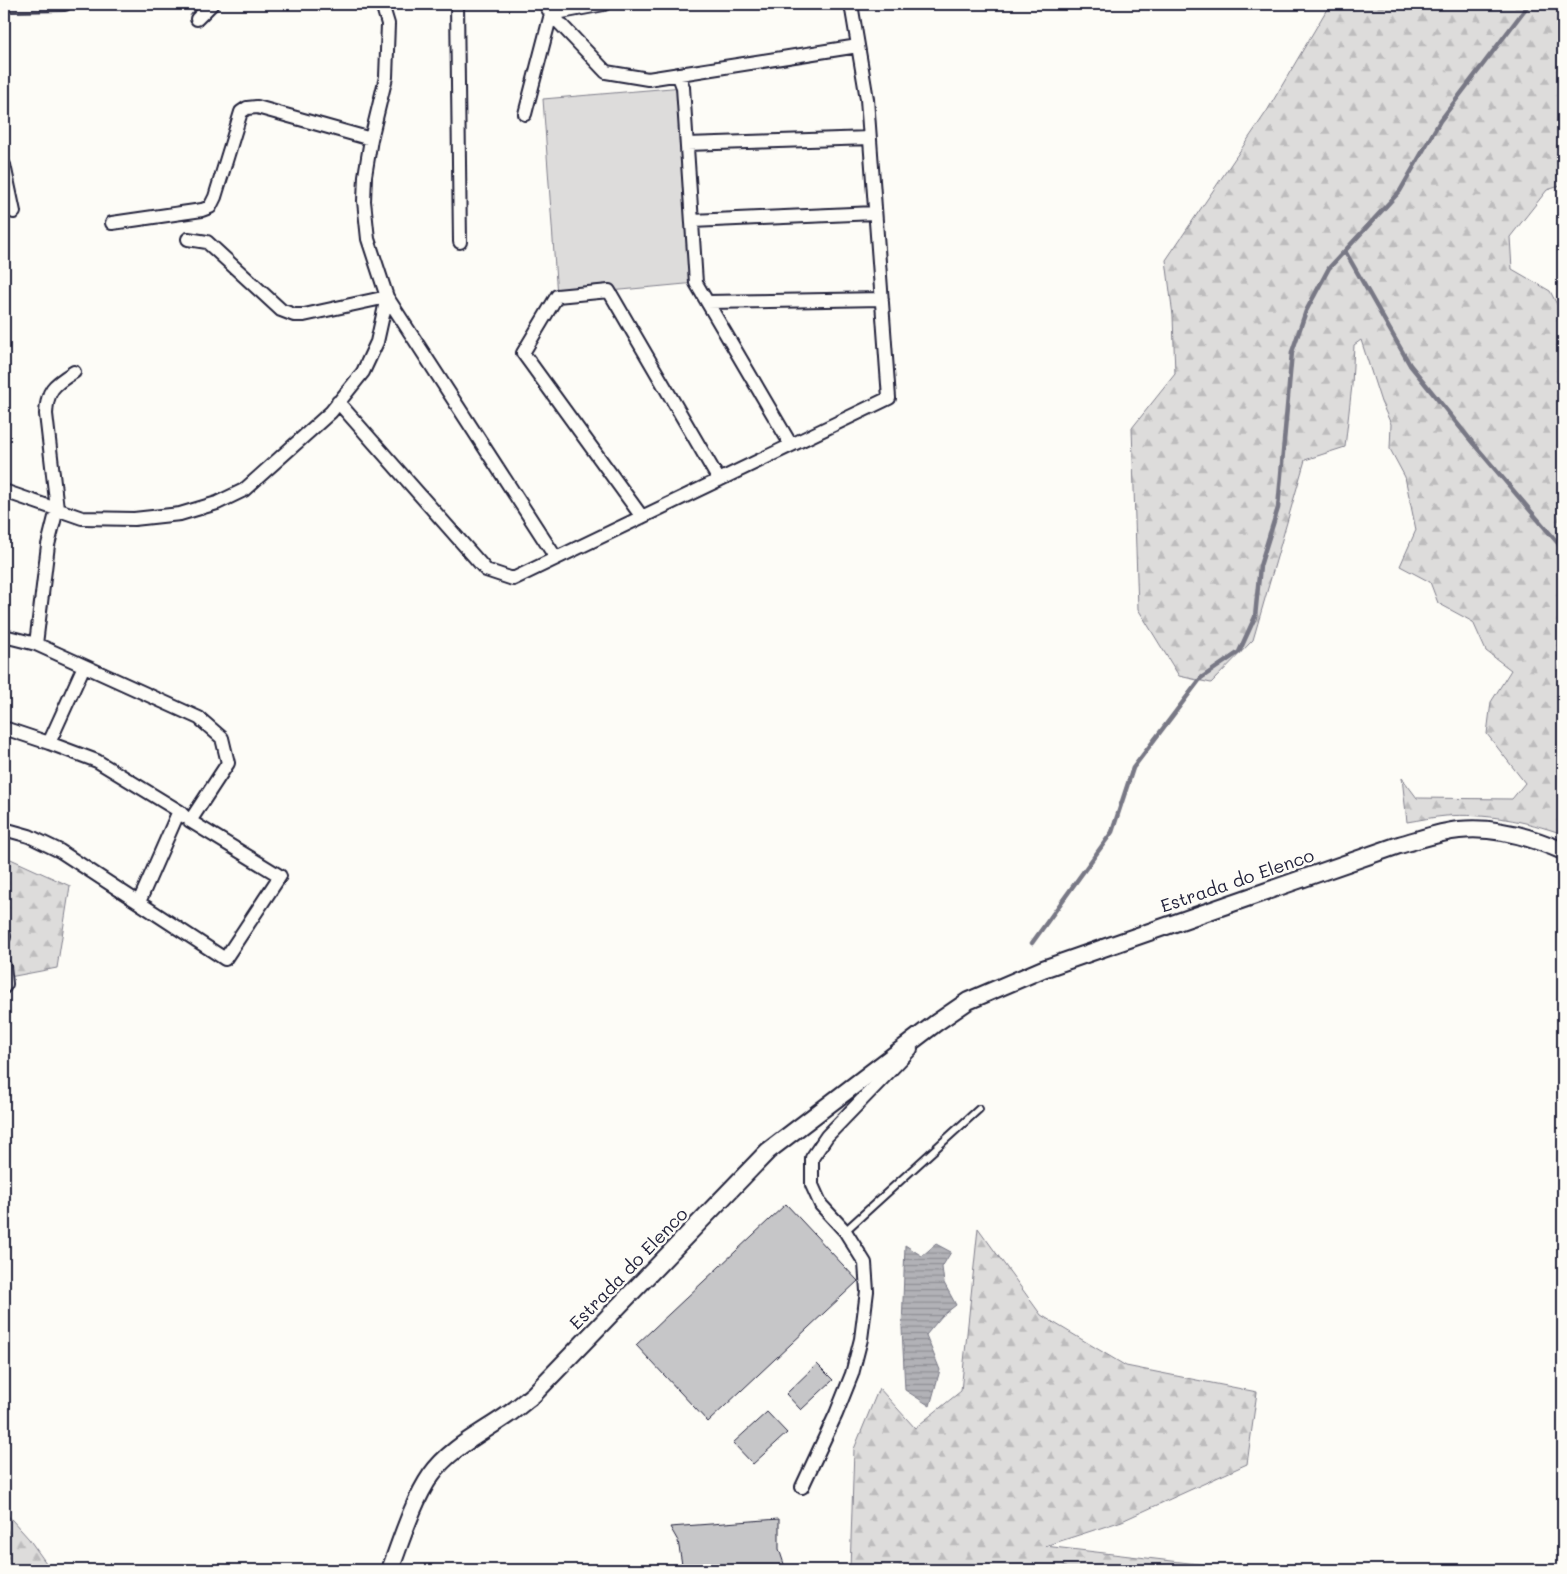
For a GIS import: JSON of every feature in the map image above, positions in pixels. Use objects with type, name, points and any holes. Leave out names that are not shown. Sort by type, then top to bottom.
[{"type":"street","points":[[4,5],[65,4]]},
{"type":"street","points":[[197,19],[212,4]]},
{"type":"street","points":[[382,4],[388,24],[386,77],[371,139],[365,176],[364,201],[368,239],[387,297],[556,558]]},
{"type":"street","points":[[457,4],[460,242]]},
{"type":"street","points":[[548,9],[604,4]]},
{"type":"street","points":[[338,402],[486,570],[513,579],[890,398],[867,99],[851,4]]},
{"type":"street","points":[[548,9],[606,72],[648,79],[858,46]]},
{"type":"street","points":[[525,114],[548,9]]},
{"type":"street","points":[[678,74],[683,88],[696,283],[791,445]]},
{"type":"street","points":[[112,223],[202,210],[210,207],[215,197],[241,112],[247,108],[257,107],[371,139]]},
{"type":"street","points":[[687,144],[870,138]]},
{"type":"street","points":[[4,165],[14,212]]},
{"type":"street","points":[[692,221],[875,213]]},
{"type":"street","points":[[188,239],[208,242],[282,310],[294,315],[304,315],[387,297]]},
{"type":"street","points":[[642,517],[523,352],[557,296],[609,291],[719,480]]},
{"type":"street","points":[[4,491],[82,518],[134,519],[180,514],[217,502],[244,490],[331,412],[363,372],[377,342],[387,297]]},
{"type":"street","points":[[707,302],[882,299]]},
{"type":"street","points":[[36,644],[48,545],[57,509],[46,400],[50,391],[59,381],[74,372]]},
{"type":"street","points":[[4,636],[36,644],[199,718],[222,738],[228,763],[190,821]]},
{"type":"street","points":[[49,743],[84,666]]},
{"type":"street","points":[[4,728],[97,761],[280,876],[225,959],[60,851],[29,836],[4,829]]},
{"type":"street","points":[[139,902],[178,811]]},
{"type":"street","name":"Estrada do Elenco","points":[[390,1570],[418,1498],[431,1475],[444,1460],[466,1442],[506,1416],[533,1395],[768,1151],[936,1023],[968,1001],[1043,970],[1399,845],[1458,830],[1491,830],[1519,835],[1563,851]]},
{"type":"street","points":[[4,966],[6,984],[4,987]]},
{"type":"street","name":"Estrada do Elenco","points":[[802,1487],[852,1374],[861,1339],[867,1291],[864,1263],[846,1231],[821,1205],[812,1185],[812,1158],[827,1136],[936,1023]]},
{"type":"lane","points":[[846,1231],[979,1109]]},
{"type":"green space","points":[[1330,4],[1563,4],[1563,185],[1547,190],[1510,237],[1512,269],[1550,291],[1563,316],[1563,834],[1535,825],[1490,817],[1461,815],[1407,822],[1402,778],[1417,798],[1512,799],[1525,783],[1487,734],[1491,702],[1511,670],[1486,651],[1473,622],[1438,603],[1430,582],[1400,566],[1416,530],[1405,477],[1390,449],[1391,424],[1381,402],[1361,340],[1354,345],[1352,385],[1345,447],[1305,460],[1253,640],[1211,683],[1179,676],[1138,609],[1132,428],[1175,374],[1173,316],[1166,260],[1267,111]]},
{"type":"green space","points":[[683,87],[696,283],[557,296],[543,99]]},
{"type":"green space","points":[[4,856],[70,886],[57,968],[4,978]]},
{"type":"green space","points":[[978,1228],[1041,1315],[1126,1366],[1257,1392],[1247,1464],[1122,1521],[1045,1546],[1206,1565],[1211,1570],[850,1570],[854,1449],[879,1388],[915,1428],[961,1391]]},
{"type":"green space","points":[[4,1511],[29,1539],[51,1570],[4,1570]]},
{"type":"shaded area","points":[[936,1244],[951,1252],[942,1267],[944,1283],[956,1305],[942,1316],[926,1335],[940,1370],[930,1406],[905,1390],[902,1328],[905,1245],[922,1256]]},
{"type":"building","points":[[786,1204],[858,1281],[708,1422],[636,1345]]},
{"type":"building","points":[[817,1364],[833,1380],[801,1410],[786,1394]]},
{"type":"building","points":[[767,1412],[787,1433],[753,1464],[733,1443]]},
{"type":"building","points":[[779,1519],[779,1549],[786,1570],[683,1570],[678,1541],[670,1527]]},
{"type":"waterway","points":[[1032,943],[1112,832],[1133,768],[1201,678],[1239,652],[1255,617],[1260,566],[1278,508],[1292,352],[1306,311],[1329,268],[1400,191],[1440,121],[1529,4]]},
{"type":"waterway","points":[[1345,251],[1410,365],[1472,442],[1563,549]]}]
